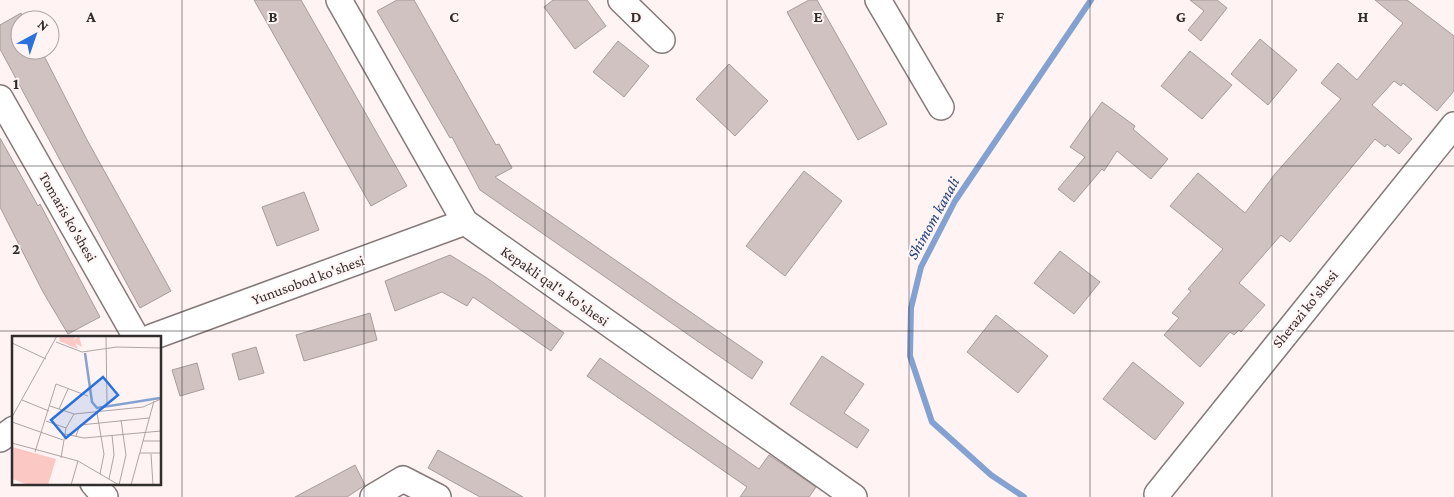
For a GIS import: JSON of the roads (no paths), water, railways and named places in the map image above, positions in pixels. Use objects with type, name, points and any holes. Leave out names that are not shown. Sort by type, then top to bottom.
[{"type":"street","name":"Kepakli qal'a ko'shesi","points":[[340,0],[465,222],[854,497]]},
{"type":"street","points":[[622,0],[662,40]]},
{"type":"street","points":[[878,0],[941,107]]},
{"type":"street","name":"Tomaris ko'shesi","points":[[0,98],[135,336]]},
{"type":"street","name":"Sherazi ko'shesi","points":[[1157,494],[1454,125]]},
{"type":"street","name":"Yunusobod ko'shesi","points":[[155,336],[465,222]]},
{"type":"street","points":[[0,439],[12,430]]},
{"type":"street","points":[[373,497],[403,479],[438,497]]},
{"type":"street","points":[[95,484],[105,497]]},
{"type":"waterway","name":"Shimom kanali","points":[[1024,497],[991,475],[932,422],[910,356],[911,308],[921,267],[955,201],[1091,0]]}]
